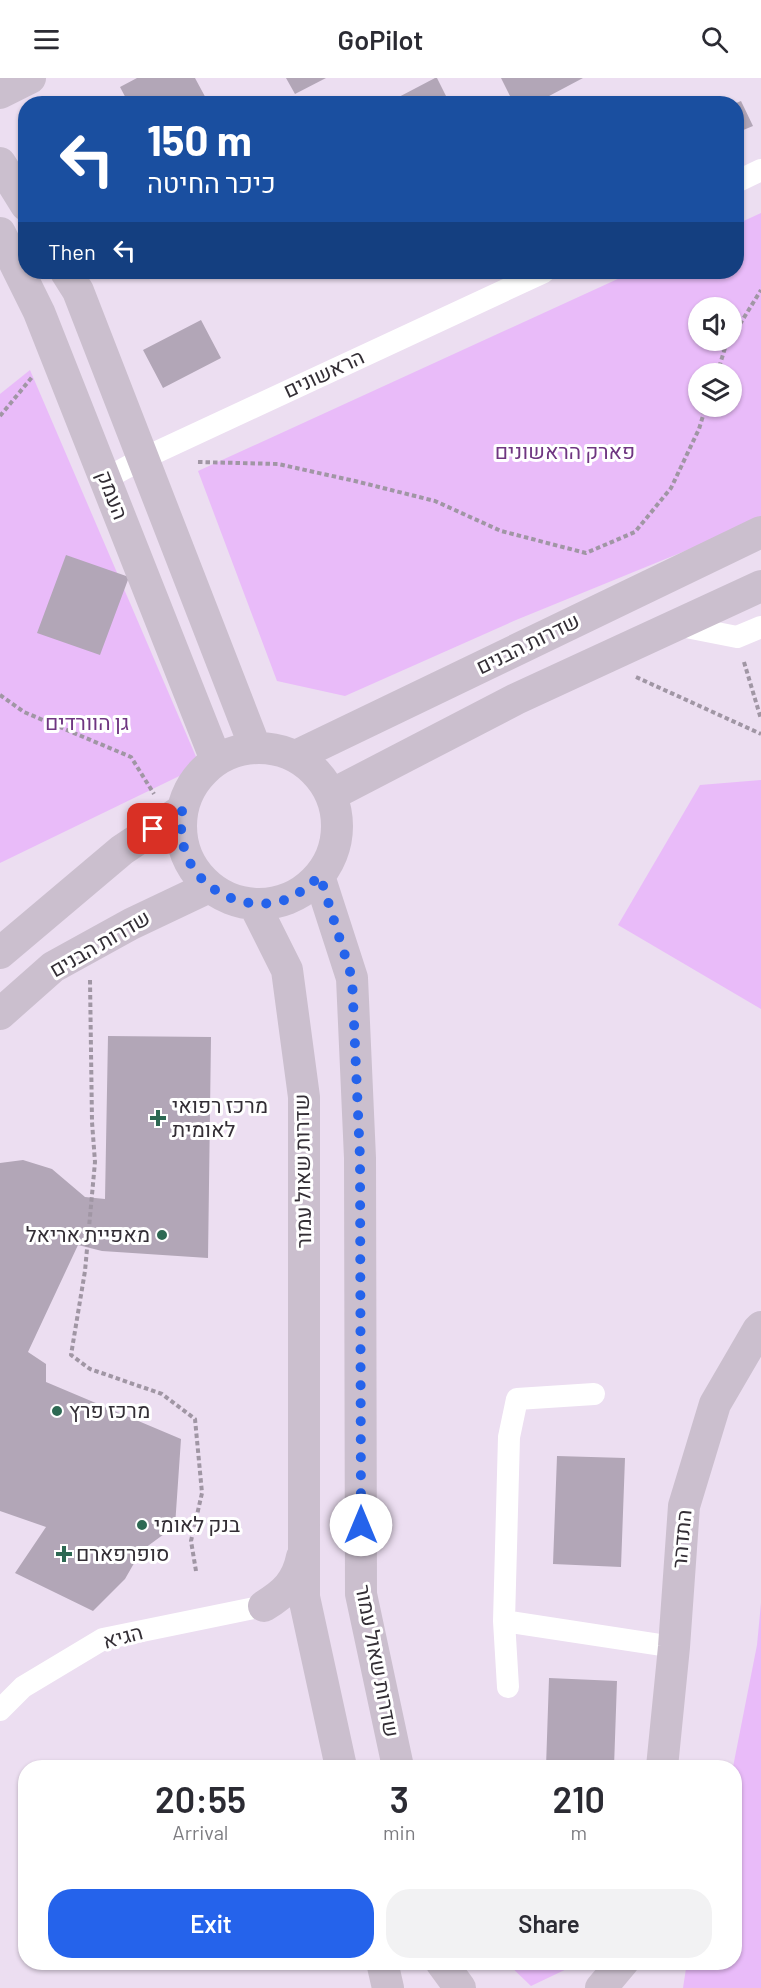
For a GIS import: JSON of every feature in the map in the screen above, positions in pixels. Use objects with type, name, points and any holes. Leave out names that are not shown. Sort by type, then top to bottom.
[{"type":"main road","points":[[0,93],[30,78]]},
{"type":"main road","points":[[0,163],[18,192]]},
{"type":"main road","name":"העמק","points":[[0,234],[18,270]]},
{"type":"main road","name":"העמק","points":[[22,279],[54,349],[216,760]]},
{"type":"main road","name":"העמק","points":[[70,279],[78,291],[144,458],[255,747]]},
{"type":"main road","name":"שדרות הבנים","points":[[296,756],[761,532]]},
{"type":"main road","points":[[331,795],[516,699],[761,586]]},
{"type":"main road","points":[[0,953],[122,850],[176,815],[200,774],[216,760],[255,747],[276,749],[296,756],[317,772],[331,795],[337,822],[333,851],[320,876],[301,892],[278,902],[254,904],[230,899],[209,887],[191,865],[176,815]]},
{"type":"main road","name":"שדרות שאול עמור","points":[[320,876],[352,978],[360,1158],[361,1594],[397,1760]]},
{"type":"main road","name":"שדרות הבנים","points":[[0,1014],[53,967],[130,924],[209,887]]},
{"type":"main road","name":"שדרות שאול עמור","points":[[254,904],[287,970],[303,1097],[304,1597],[340,1760]]},
{"type":"main road","name":"התדהר","points":[[663,1760],[674,1647],[684,1506],[715,1404],[761,1328]]},
{"type":"main road","points":[[264,1606],[284,1594],[291,1585],[300,1570],[305,1544]]},
{"type":"main road","points":[[264,1606],[285,1606],[298,1612],[312,1629]]},
{"type":"main road","points":[[384,1970],[388,1988]]},
{"type":"main road","points":[[442,1970],[448,1988]]},
{"type":"main road","points":[[446,1970],[460,1988]]},
{"type":"main road","points":[[601,1988],[616,1970]]},
{"type":"main road","points":[[624,1988],[631,1970]]},
{"type":"street","points":[[744,178],[761,170]]},
{"type":"street","name":"הראשונים","points":[[105,479],[144,458],[529,279]]},
{"type":"street","points":[[676,625],[737,637],[761,627]]},
{"type":"street","points":[[508,1687],[504,1621],[509,1437],[516,1399],[594,1394]]},
{"type":"street","name":"הגיא","points":[[0,1710],[23,1687],[103,1639],[264,1606]]},
{"type":"street","points":[[504,1621],[674,1647]]},
{"type":"path","points":[[742,321],[761,290]]},
{"type":"path","points":[[0,416],[54,349]]},
{"type":"path","points":[[191,462],[278,464],[344,478],[435,501],[501,531],[586,553],[635,531],[671,488],[703,417]]},
{"type":"path","points":[[737,637],[761,718]]},
{"type":"path","points":[[600,660],[761,734]]},
{"type":"path","points":[[0,695],[24,712],[131,758],[176,815]]},
{"type":"path","points":[[90,946],[94,1162],[86,1271],[71,1354],[90,1369],[162,1394],[195,1419],[202,1493],[191,1541],[196,1571]]},
{"type":"green space","name":"פארק הראשונים","points":[[761,213],[761,520],[516,620],[345,696],[277,681],[198,471],[618,279],[744,279],[744,221]]},
{"type":"green space","name":"גן הוורדים","points":[[30,370],[200,766],[0,863],[0,394]]},
{"type":"green space","points":[[761,780],[761,1009],[618,925],[700,785]]},
{"type":"green space","points":[[761,1603],[761,1988],[683,1988],[686,1970],[742,1970],[742,1760],[734,1760],[757,1645]]},
{"type":"green space","points":[[514,1970],[565,1970],[531,1986]]},
{"type":"building","points":[[137,78],[195,78],[205,96],[125,96],[120,87]]},
{"type":"building","points":[[286,78],[326,78],[295,94]]},
{"type":"building","points":[[437,78],[446,96],[401,96]]},
{"type":"building","points":[[501,78],[583,78],[549,96],[510,96]]},
{"type":"building","points":[[744,107],[753,126],[744,130]]},
{"type":"building","points":[[201,320],[221,358],[163,388],[143,350]]},
{"type":"building","points":[[66,555],[129,577],[100,655],[37,633]]},
{"type":"building","name":"מרכז פרץ","points":[[108,1036],[211,1037],[208,1258],[102,1251],[78,1245],[28,1352],[46,1364],[46,1382],[181,1439],[175,1526],[141,1551],[125,1579],[93,1611],[15,1573],[46,1527],[0,1511],[0,1163],[23,1160],[52,1169],[85,1197],[105,1199]]},
{"type":"building","points":[[557,1456],[625,1458],[621,1567],[553,1564]]},
{"type":"building","points":[[549,1678],[617,1681],[614,1760],[546,1760]]},
{"type":"place","name":"מרכז רפואי לאומית","points":[[158,1118]]},
{"type":"place","name":"מאפיית אריאל","points":[[162,1235]]},
{"type":"place","name":"מרכז פרץ","points":[[57,1411]]},
{"type":"place","name":"בנק לאומי","points":[[142,1525]]},
{"type":"place","name":"סופרפארם","points":[[64,1554]]},
{"type":"route","points":[[153,829],[182,810],[182,838],[191,865],[209,887],[230,899],[254,904],[278,902],[301,892],[320,876],[352,978],[360,1158],[361,1525]]}]
